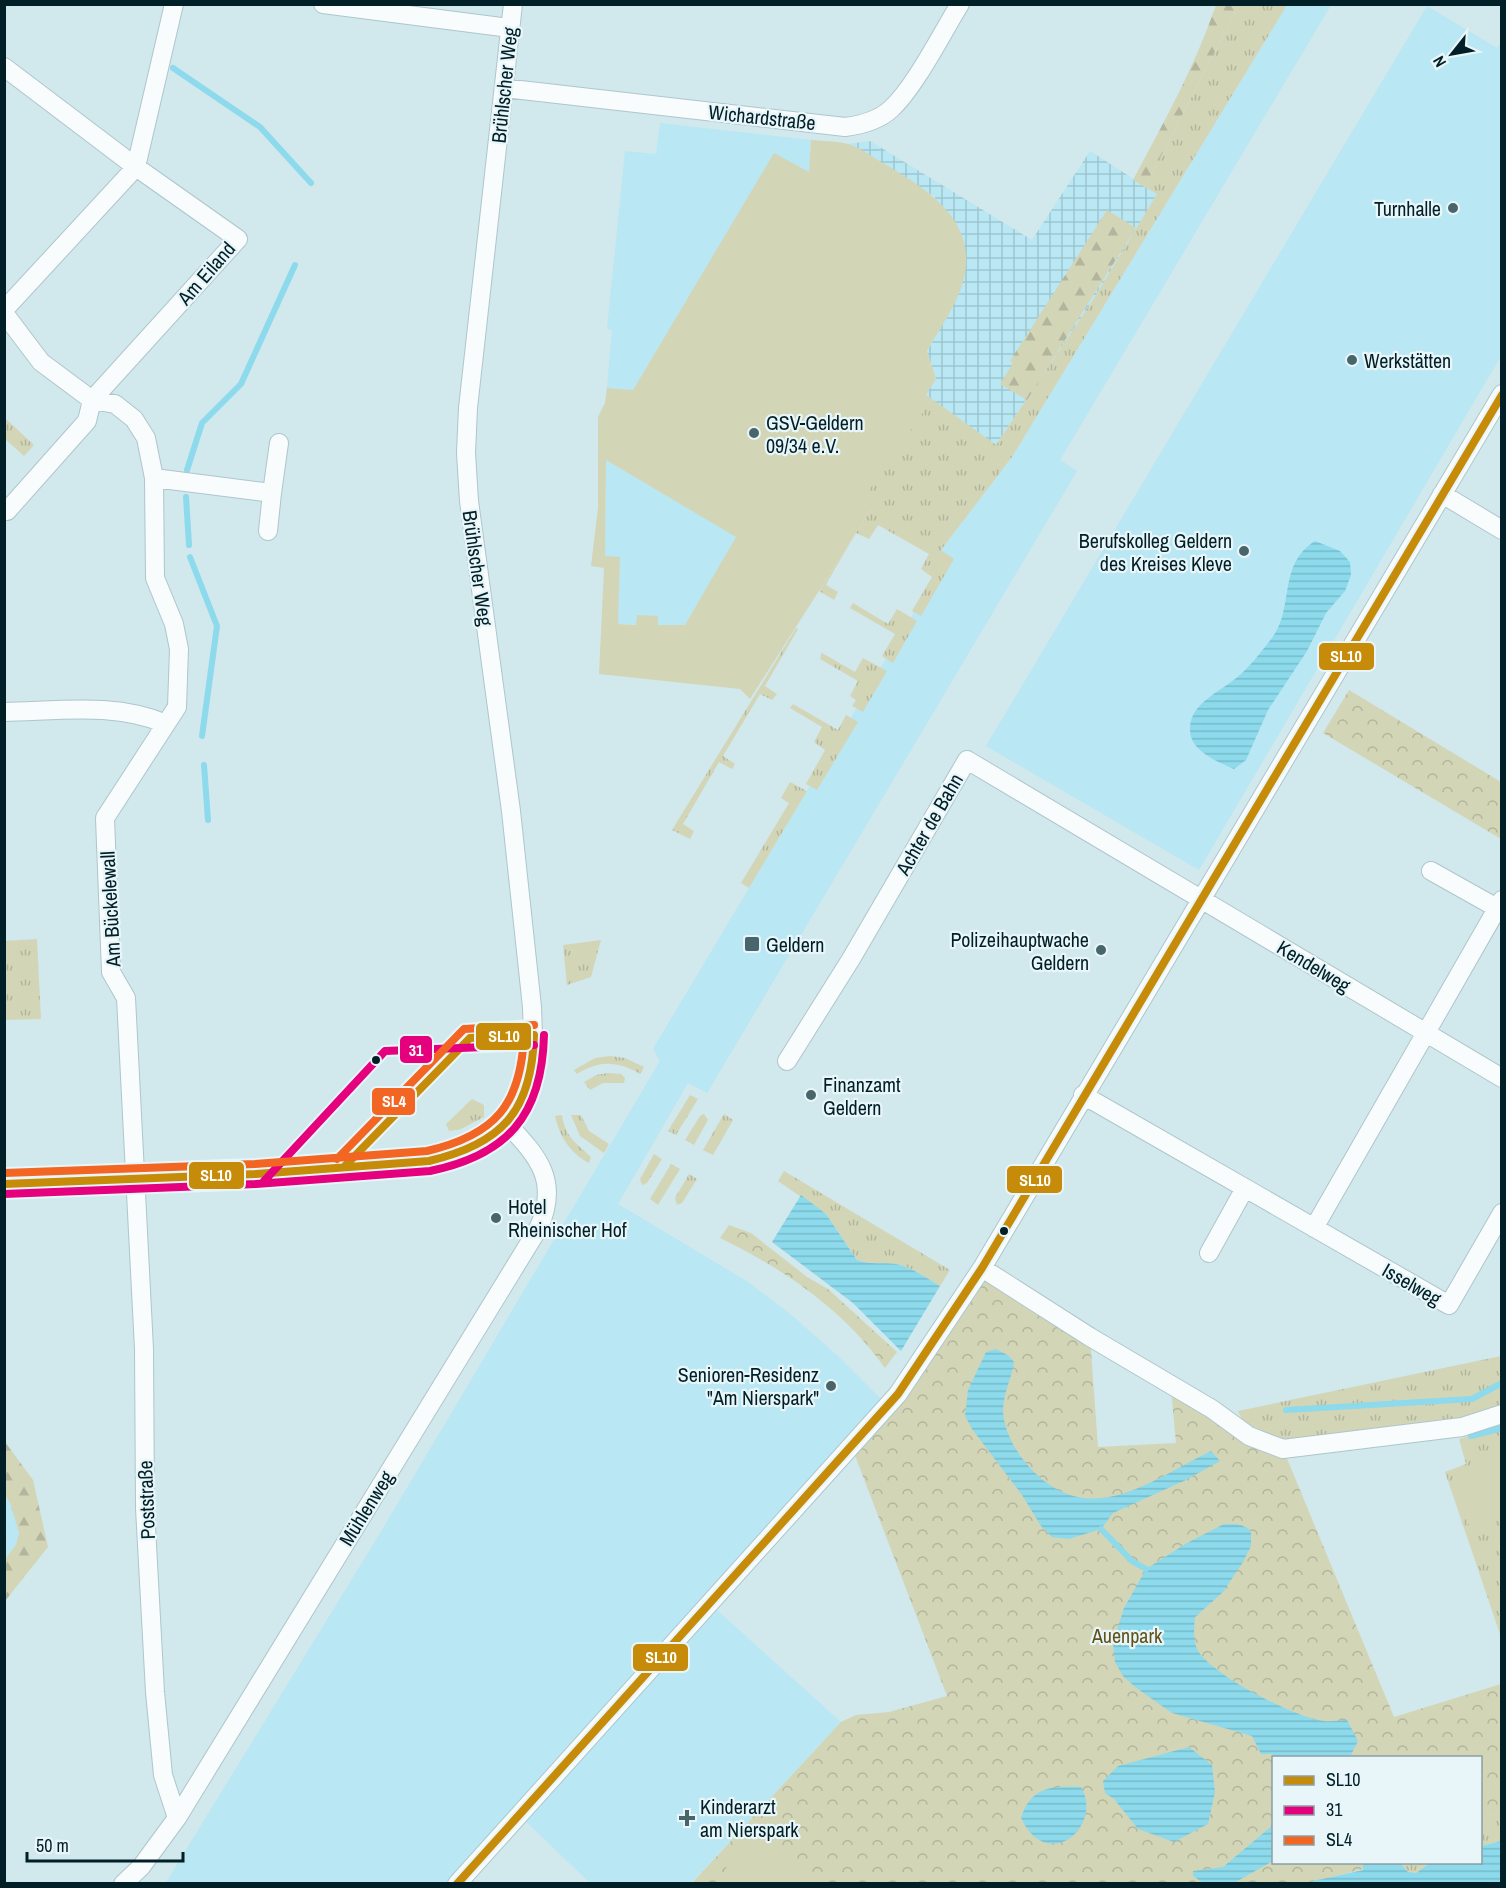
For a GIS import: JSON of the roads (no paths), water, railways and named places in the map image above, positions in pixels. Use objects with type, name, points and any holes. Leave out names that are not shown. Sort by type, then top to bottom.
[{"type":"street","points":[[4,311],[136,167],[174,4]]},
{"type":"street","points":[[322,4],[510,28]]},
{"type":"street","name":"Brühlscher Weg","points":[[507,1124],[522,1104],[532,1075],[534,1025],[511,811],[476,556],[466,453],[468,408],[513,4]]},
{"type":"street","name":"Wichardstraße","points":[[504,88],[856,126],[881,117],[900,99],[960,4]]},
{"type":"street","name":"Am Eiland","points":[[4,67],[136,167],[238,239],[92,400]]},
{"type":"street","name":"Am Bückelewall","points":[[4,311],[41,362],[92,400],[115,404],[134,419],[146,438],[154,478],[155,578],[174,624],[179,648],[177,707],[105,818],[111,972],[126,998],[135,1180]]},
{"type":"street","points":[[457,1884],[898,1394],[982,1268],[1502,394]]},
{"type":"street","points":[[4,511],[8,511],[87,421],[92,400]]},
{"type":"street","points":[[268,531],[279,443]]},
{"type":"street","points":[[154,478],[272,494]]},
{"type":"street","points":[[1442,494],[1502,530]]},
{"type":"street","points":[[4,712],[110,710],[152,718],[166,724]]},
{"type":"street","name":"Achter de Bahn","points":[[787,1061],[847,965],[967,760],[1202,900]]},
{"type":"street","points":[[1314,1228],[1499,904],[1431,871]]},
{"type":"street","name":"Kendelweg","points":[[1202,900],[1502,1078]]},
{"type":"street","name":"Isselweg","points":[[1083,1095],[1449,1305],[1502,1213]]},
{"type":"street","points":[[4,1184],[135,1180],[429,1161],[470,1149],[507,1124]]},
{"type":"street","name":"Mühlenweg","points":[[123,1884],[141,1867],[177,1818],[538,1229],[547,1206],[547,1181],[534,1155],[507,1124]]},
{"type":"street","name":"Poststraße","points":[[135,1180],[144,1349],[145,1508],[155,1692],[163,1774],[177,1818]]},
{"type":"street","points":[[1209,1253],[1245,1188]]},
{"type":"street","points":[[982,1268],[1090,1337],[1212,1409],[1249,1436],[1283,1449],[1462,1426],[1502,1414]]},
{"type":"waterway","points":[[173,68],[260,127],[311,183]]},
{"type":"waterway","points":[[187,470],[202,423],[241,384],[295,265]]},
{"type":"waterway","points":[[186,497],[189,545]]},
{"type":"waterway","points":[[190,557],[217,626],[202,736]]},
{"type":"waterway","points":[[204,765],[208,820]]},
{"type":"waterway","points":[[1286,1410],[1472,1399],[1502,1383]]},
{"type":"waterway","points":[[1471,1436],[1502,1428]]},
{"type":"waterway","points":[[1101,1529],[1132,1561],[1146,1569]]},
{"type":"place","name":"Turnhalle","points":[[1453,208]]},
{"type":"place","name":"Werkstätten","points":[[1352,360]]},
{"type":"place","name":"GSV-Geldern 09/34 e.V.","points":[[754,433]]},
{"type":"place","name":"Berufskolleg Geldern des Kreises Kleve","points":[[1244,551]]},
{"type":"place","name":"Geldern","points":[[752,944]]},
{"type":"place","name":"Polizeihauptwache Geldern","points":[[1101,950]]},
{"type":"place","name":"Finanzamt Geldern","points":[[811,1095]]},
{"type":"place","name":"Hotel Rheinischer Hof","points":[[496,1218]]},
{"type":"place","name":"Senioren-Residenz \"Am Nierspark\"","points":[[831,1386]]},
{"type":"place","name":"Kinderarzt am Nierspark","points":[[687,1818]]},
{"type":"park label","name":"Auenpark","points":[[1127,1635]]}]
